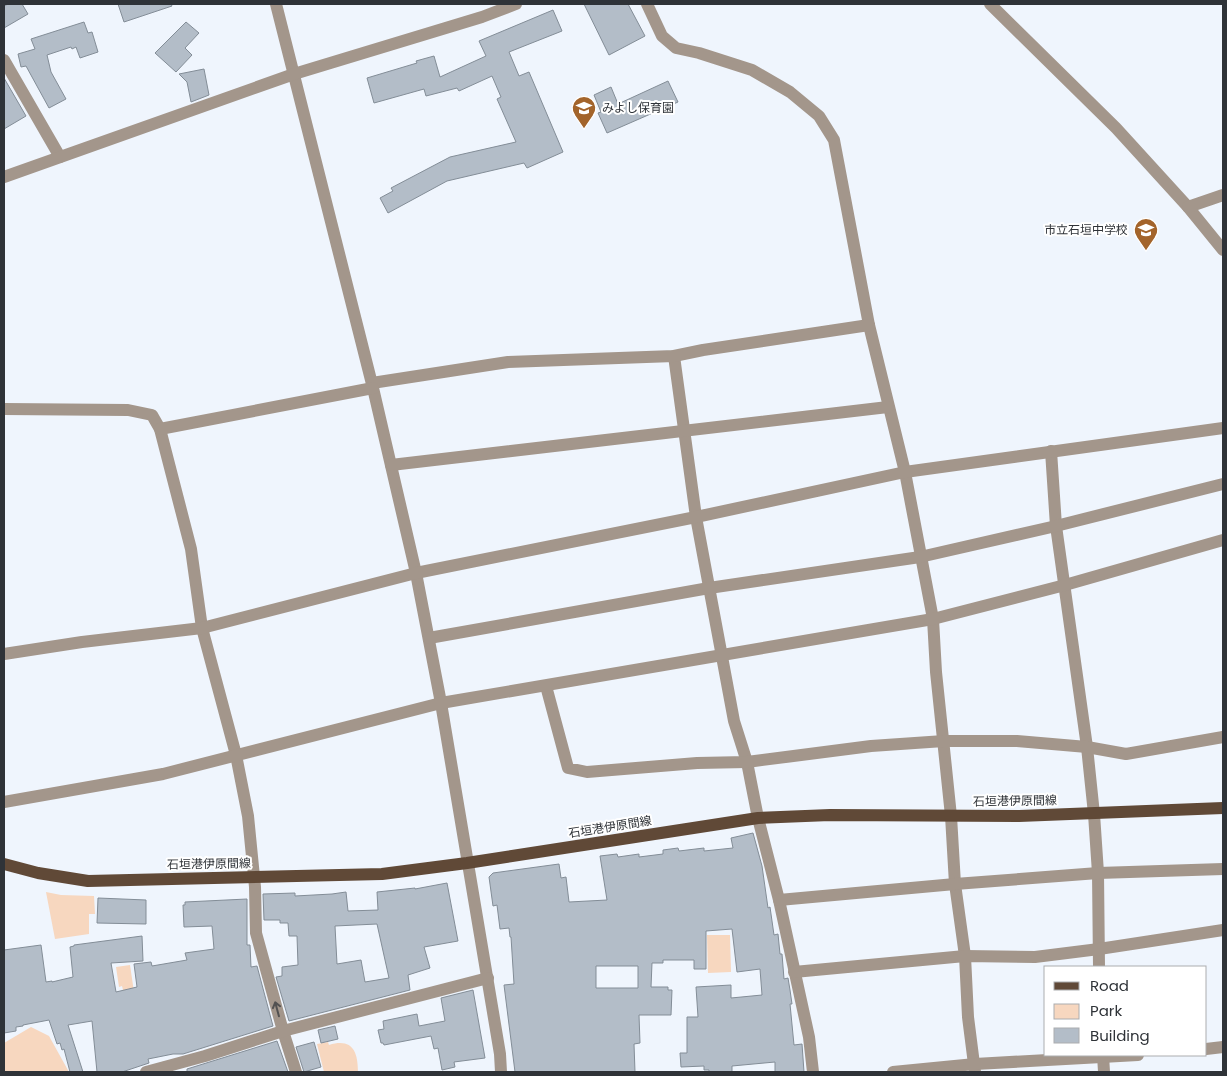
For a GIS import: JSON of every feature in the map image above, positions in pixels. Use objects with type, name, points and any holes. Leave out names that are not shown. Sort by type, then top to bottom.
[{"type":"main road","name":"石垣港伊原間線","points":[[4,864],[38,873],[88,881],[382,874],[467,863],[758,818],[830,814],[951,816],[1094,814],[1223,808]]},
{"type":"street","points":[[276,4],[373,386],[416,573],[441,703],[488,978],[501,1072]]},
{"type":"street","points":[[4,177],[294,74],[482,17],[516,4]]},
{"type":"street","points":[[647,4],[662,36],[676,48],[699,53],[752,70],[790,92],[819,116],[834,140],[869,325],[905,472],[933,619],[936,672],[951,816],[955,884],[965,956],[968,1017],[975,1068]]},
{"type":"street","points":[[990,4],[1116,128],[1188,207],[1223,250]]},
{"type":"street","points":[[4,60],[60,157]]},
{"type":"street","points":[[1188,207],[1223,195]]},
{"type":"street","points":[[160,429],[373,386],[508,362],[674,356],[869,325]]},
{"type":"street","points":[[674,356],[696,517],[734,721],[746,762],[779,900],[809,1037],[813,1072]]},
{"type":"street","points":[[391,465],[888,406]]},
{"type":"street","points":[[4,410],[128,410],[152,415],[160,429],[191,548],[202,628],[236,755],[248,816],[254,877],[256,933],[296,1072]]},
{"type":"street","points":[[4,654],[82,642],[202,628],[416,573],[696,517],[905,472],[1223,428]]},
{"type":"street","points":[[1051,452],[1056,526],[1087,747],[1094,814],[1098,873],[1099,966]]},
{"type":"street","points":[[429,638],[709,588],[920,557],[1056,526],[1223,484]]},
{"type":"street","points":[[4,802],[163,774],[441,703],[933,619],[1065,585],[1223,540]]},
{"type":"street","points":[[546,686],[568,768],[586,772],[697,763],[746,762],[871,746],[944,741],[1017,741],[1087,747],[1126,754],[1223,736]]},
{"type":"street","points":[[779,900],[1098,873],[1223,869]]},
{"type":"street","points":[[794,972],[965,956],[1035,957],[1223,930]]},
{"type":"street","points":[[146,1072],[205,1056],[283,1030],[488,978]]},
{"type":"street","points":[[1207,1049],[1223,1047]]},
{"type":"street","points":[[893,1072],[975,1068],[1103,1056],[1104,1072]]},
{"type":"green space","points":[[46,892],[61,895],[94,896],[95,914],[89,914],[89,934],[55,939]]},
{"type":"green space","points":[[707,935],[730,935],[731,972],[708,973]]},
{"type":"green space","points":[[130,965],[134,992],[124,994],[122,986],[119,987],[116,967]]},
{"type":"green space","points":[[31,1027],[49,1036],[69,1072],[4,1072],[4,1043]]},
{"type":"green space","points":[[328,1042],[329,1045],[343,1043],[352,1048],[357,1058],[358,1072],[324,1072],[317,1044]]},
{"type":"building","points":[[8,4],[22,4],[28,14],[4,28],[4,6]]},
{"type":"building","points":[[118,4],[171,4],[172,6],[124,22]]},
{"type":"building","points":[[584,4],[628,4],[645,36],[609,55]]},
{"type":"building","points":[[553,10],[562,31],[509,52],[519,76],[529,72],[563,152],[527,168],[524,163],[447,181],[388,213],[380,198],[393,191],[391,188],[450,157],[516,142],[497,99],[501,97],[492,76],[459,91],[457,88],[426,96],[424,89],[374,103],[367,78],[434,56],[440,77],[486,56],[479,41]]},
{"type":"building","points":[[84,22],[88,33],[92,32],[98,52],[80,58],[76,47],[72,49],[71,47],[47,55],[51,72],[66,99],[49,108],[26,66],[21,67],[18,54],[35,49],[31,39]]},
{"type":"building","points":[[186,22],[199,33],[185,48],[192,55],[176,72],[155,53]]},
{"type":"building","points":[[204,69],[209,95],[191,102],[187,82],[179,74]]},
{"type":"building","points":[[4,78],[26,116],[4,129]]},
{"type":"building","points":[[668,81],[678,102],[607,133],[598,113],[601,112],[594,95],[611,87],[618,104]]},
{"type":"building","points":[[753,833],[762,866],[774,935],[778,934],[784,979],[788,978],[792,1004],[790,1004],[794,1045],[802,1044],[804,1072],[775,1072],[775,1062],[732,1066],[732,1072],[709,1072],[709,1070],[704,1070],[704,1066],[681,1067],[680,1053],[687,1053],[687,1017],[698,1017],[696,987],[731,985],[731,998],[762,995],[760,969],[737,972],[732,929],[706,931],[706,969],[694,969],[694,960],[663,960],[663,963],[652,963],[651,987],[668,987],[668,990],[672,990],[671,1015],[639,1015],[640,1043],[634,1044],[635,1072],[515,1072],[504,985],[514,984],[511,937],[509,928],[500,929],[497,905],[493,906],[489,877],[493,873],[559,864],[561,878],[566,877],[569,902],[607,900],[600,856],[617,854],[618,857],[639,854],[639,857],[663,854],[663,850],[678,848],[679,851],[704,848],[704,851],[733,848],[731,838]],"holes":[[[596,966],[638,966],[638,988],[596,988]]]},
{"type":"building","points":[[447,883],[458,941],[424,947],[430,968],[408,975],[410,990],[289,1021],[276,977],[282,976],[282,967],[298,965],[297,936],[289,936],[288,923],[280,923],[280,920],[264,920],[263,894],[295,893],[295,896],[346,892],[348,911],[378,910],[377,892],[415,889]],"holes":[[[377,924],[389,978],[365,982],[361,960],[337,964],[335,926]]]},
{"type":"building","points":[[98,898],[146,900],[146,924],[97,923]]},
{"type":"building","points":[[247,899],[247,945],[250,945],[251,967],[257,966],[273,1026],[183,1054],[148,1059],[149,1063],[122,1072],[97,1072],[92,1021],[68,1025],[83,1072],[70,1072],[64,1049],[62,1050],[60,1043],[57,1044],[49,1020],[16,1027],[16,1031],[4,1033],[4,950],[41,945],[46,982],[52,982],[73,977],[70,947],[142,936],[143,961],[111,963],[116,992],[137,987],[134,964],[151,962],[152,966],[187,960],[185,953],[214,949],[212,926],[184,927],[183,905],[185,905],[185,902]]},
{"type":"building","points":[[473,990],[485,1058],[454,1062],[455,1067],[442,1070],[438,1048],[434,1049],[431,1036],[384,1045],[381,1043],[378,1030],[384,1029],[383,1021],[417,1014],[419,1026],[445,1021],[441,998]]},
{"type":"building","points":[[335,1026],[338,1039],[321,1043],[318,1030]]},
{"type":"building","points":[[277,1041],[288,1072],[187,1072],[187,1069]]},
{"type":"building","points":[[314,1042],[321,1067],[304,1072],[296,1047]]},
{"type":"place","name":"みよし保育園","points":[[584,129]]},
{"type":"place","name":"市立石垣中学校","points":[[1146,251]]}]
